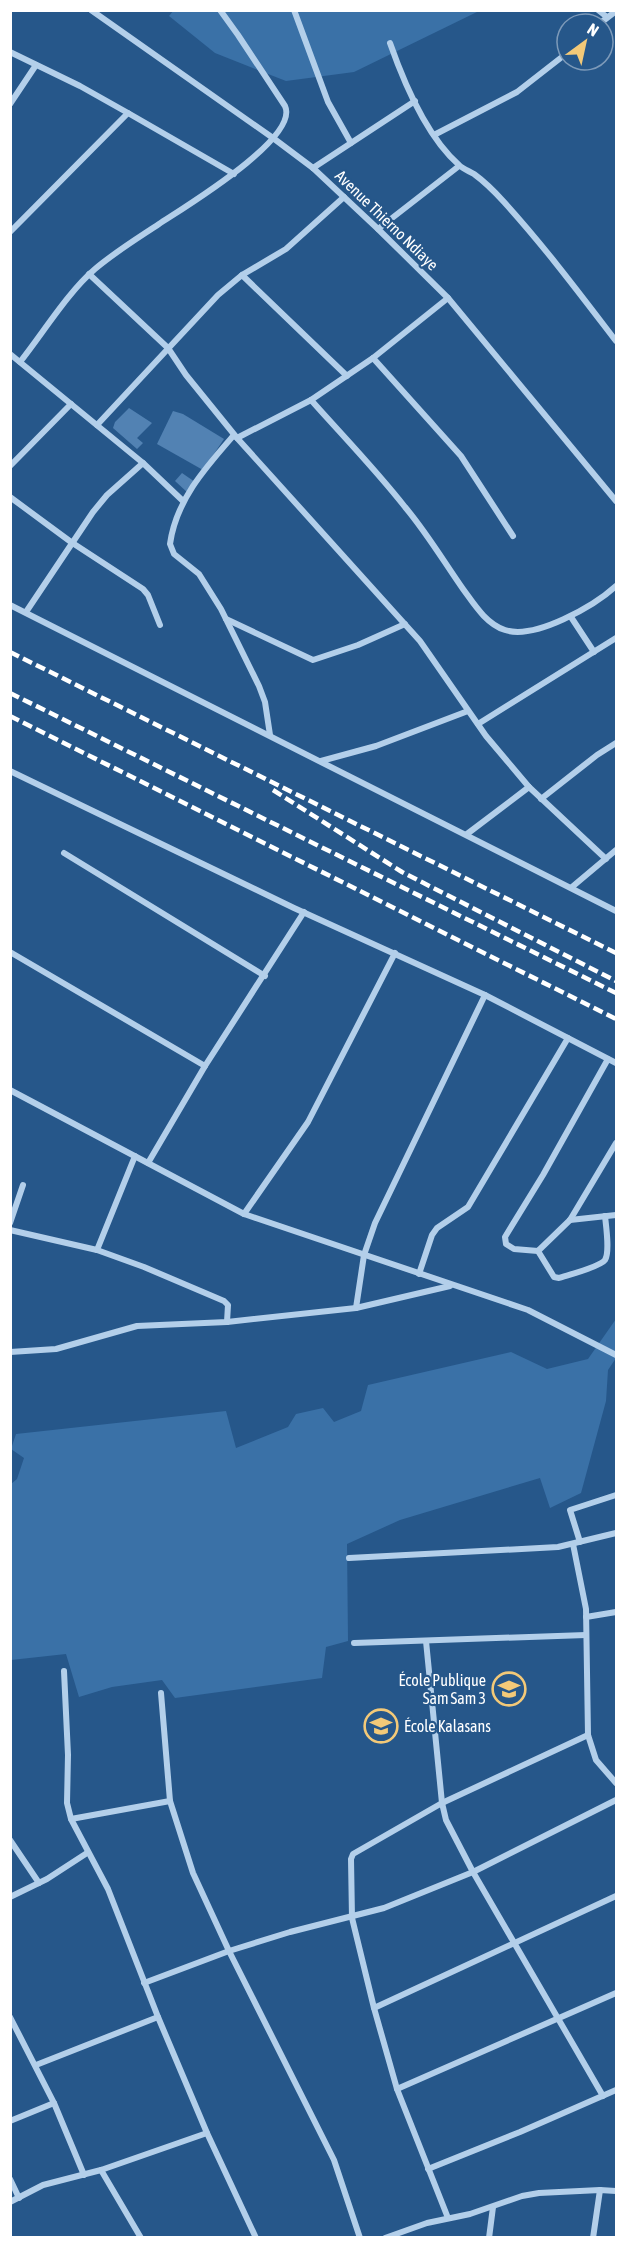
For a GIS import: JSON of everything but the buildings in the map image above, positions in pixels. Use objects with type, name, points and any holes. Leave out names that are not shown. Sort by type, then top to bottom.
[{"type":"street","name":"Avenue Thierno Ndiaye","points":[[91,10],[313,168],[448,298],[616,501]]},
{"type":"street","points":[[21,362],[89,274],[135,240],[234,174],[273,138],[286,120],[287,111],[220,10]]},
{"type":"street","points":[[294,10],[328,102],[351,143]]},
{"type":"street","points":[[390,43],[404,82],[434,135],[459,166],[475,175],[504,202],[616,341]]},
{"type":"street","points":[[10,52],[80,86],[234,174]]},
{"type":"street","points":[[434,135],[517,92],[555,62]]},
{"type":"street","points":[[10,104],[36,65]]},
{"type":"street","points":[[313,168],[415,101]]},
{"type":"street","points":[[10,232],[128,113]]},
{"type":"street","points":[[378,229],[459,166]]},
{"type":"street","points":[[97,425],[212,301],[242,275],[286,249],[344,197]]},
{"type":"street","points":[[89,274],[168,348],[186,375],[236,436],[433,658],[468,711],[529,787],[606,859]]},
{"type":"street","points":[[242,275],[347,376]]},
{"type":"street","points":[[270,735],[265,702],[259,686],[225,618],[199,574],[170,549],[171,538],[183,501],[203,471],[236,436],[311,400],[373,358],[448,298]]},
{"type":"street","points":[[10,354],[143,463],[183,501]]},
{"type":"street","points":[[373,358],[461,456],[513,536]]},
{"type":"street","points":[[311,400],[405,507],[478,609],[493,625],[506,631],[524,632],[571,617],[616,586]]},
{"type":"street","points":[[10,466],[71,404]]},
{"type":"street","points":[[26,612],[71,542],[107,495],[143,463]]},
{"type":"street","points":[[10,497],[71,542],[143,589],[148,595],[160,625]]},
{"type":"street","points":[[10,605],[616,911]]},
{"type":"street","points":[[571,617],[594,652]]},
{"type":"street","points":[[225,618],[313,660],[358,645],[405,624]]},
{"type":"street","points":[[478,724],[616,638]]},
{"type":"street","points":[[321,761],[376,747],[468,711]]},
{"type":"street","points":[[541,799],[616,743]]},
{"type":"street","points":[[10,771],[304,912],[485,995],[616,1063]]},
{"type":"street","points":[[467,834],[529,787]]},
{"type":"street","points":[[572,887],[616,850]]},
{"type":"street","points":[[64,853],[265,976]]},
{"type":"street","points":[[148,1163],[205,1066],[265,976],[304,912]]},
{"type":"street","points":[[10,952],[205,1066]]},
{"type":"street","points":[[244,1215],[308,1122],[395,953]]},
{"type":"street","points":[[356,1308],[364,1255],[379,1212],[485,995]]},
{"type":"street","points":[[419,1274],[432,1235],[445,1221],[468,1207],[568,1038]]},
{"type":"street","points":[[538,1251],[510,1247],[505,1237],[543,1175],[608,1059]]},
{"type":"street","points":[[10,1090],[244,1215],[528,1310],[616,1355]]},
{"type":"street","points":[[538,1251],[570,1220],[616,1143]]},
{"type":"street","points":[[97,1250],[135,1156]]},
{"type":"street","points":[[10,1223],[23,1185]]},
{"type":"street","points":[[570,1220],[616,1215]]},
{"type":"street","points":[[538,1251],[554,1277],[559,1278],[601,1263],[607,1251],[605,1216]]},
{"type":"street","points":[[10,1230],[97,1250],[144,1267],[224,1301],[228,1305],[227,1322]]},
{"type":"street","points":[[10,1352],[56,1349],[137,1326],[227,1322],[356,1308],[452,1286]]},
{"type":"street","points":[[580,1542],[570,1510],[616,1495]]},
{"type":"street","points":[[349,1558],[558,1547],[616,1533]]},
{"type":"street","points":[[573,1544],[586,1617],[588,1735],[596,1760],[616,1783]]},
{"type":"street","points":[[586,1617],[616,1612]]},
{"type":"street","points":[[354,1643],[586,1635]]},
{"type":"street","points":[[426,1641],[442,1803],[447,1820],[473,1872],[603,2096]]},
{"type":"street","points":[[64,1671],[68,1803],[71,1819],[108,1890],[158,2017],[255,2238]]},
{"type":"street","points":[[161,1693],[170,1801],[193,1873],[229,1951],[334,2160],[360,2238]]},
{"type":"street","points":[[448,2218],[397,2089],[374,2008],[352,1918],[351,1859],[353,1854],[442,1803],[588,1735]]},
{"type":"street","points":[[144,1983],[229,1951],[290,1932],[384,1908],[473,1872],[616,1800]]},
{"type":"street","points":[[71,1819],[170,1801]]},
{"type":"street","points":[[10,1840],[39,1883]]},
{"type":"street","points":[[10,1897],[39,1883],[87,1853]]},
{"type":"street","points":[[374,2008],[616,1896]]},
{"type":"street","points":[[397,2089],[616,1993]]},
{"type":"street","points":[[10,2017],[13,2027],[36,2065],[54,2103],[84,2175]]},
{"type":"street","points":[[36,2065],[158,2017]]},
{"type":"street","points":[[428,2169],[616,2090]]},
{"type":"street","points":[[10,2121],[54,2103]]},
{"type":"street","points":[[10,2202],[43,2185],[101,2170],[207,2133]]},
{"type":"street","points":[[101,2170],[141,2238]]},
{"type":"street","points":[[10,2179],[20,2198]]},
{"type":"street","points":[[593,2238],[600,2190]]},
{"type":"street","points":[[385,2238],[409,2228],[470,2214],[506,2201],[540,2193],[616,2191]]},
{"type":"street","points":[[489,2238],[493,2207]]},
{"type":"shaded area","points":[[174,10],[479,11],[354,72],[286,81],[215,53],[169,16]]},
{"type":"shaded area","points":[[616,1319],[616,1358],[608,1370],[606,1401],[581,1493],[550,1508],[540,1478],[400,1520],[347,1544],[348,1641],[326,1647],[322,1678],[175,1698],[162,1680],[112,1687],[79,1697],[66,1654],[11,1660],[11,1484],[17,1479],[24,1458],[11,1449],[16,1434],[226,1411],[236,1448],[288,1427],[296,1414],[323,1408],[334,1422],[361,1411],[368,1385],[511,1352],[547,1369],[588,1359]]},
{"type":"railway","points":[[10,652],[616,953]]},
{"type":"railway","points":[[10,693],[616,993]]},
{"type":"railway","points":[[10,716],[616,1019]]},
{"type":"railway","points":[[273,790],[402,872],[616,981]]},
{"type":"place","name":"École Publique Sam Sam 3","points":[[509,1689]]},
{"type":"place","name":"École Kalasans","points":[[381,1726]]}]
